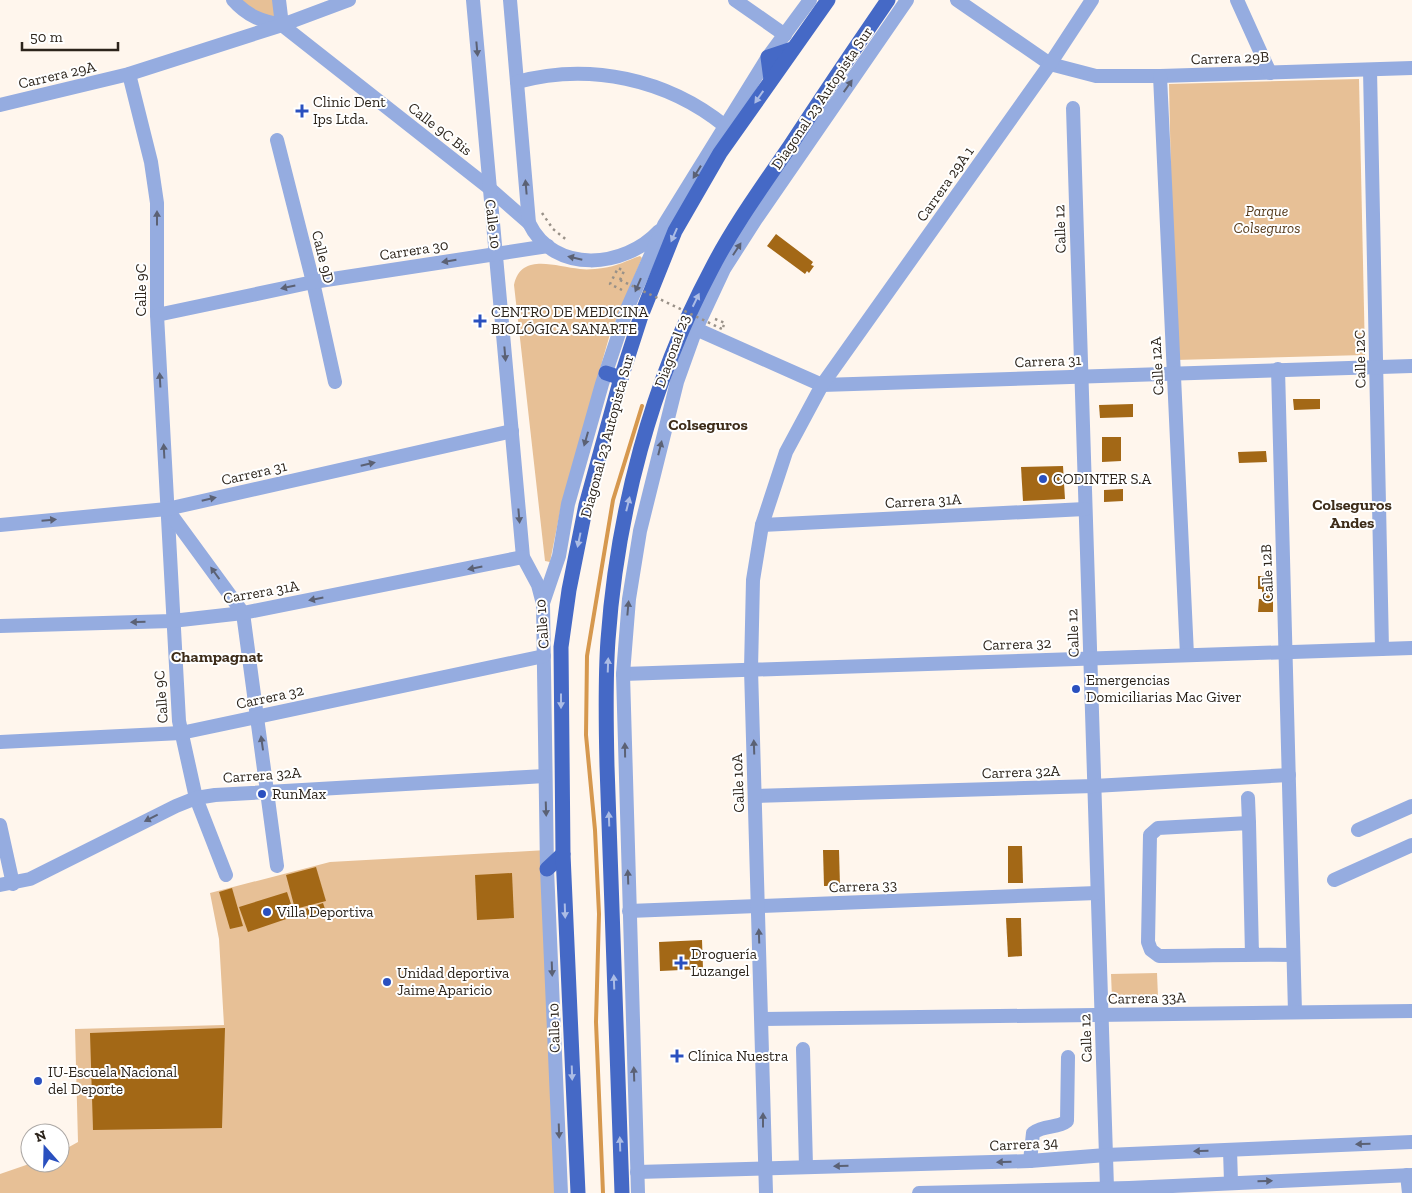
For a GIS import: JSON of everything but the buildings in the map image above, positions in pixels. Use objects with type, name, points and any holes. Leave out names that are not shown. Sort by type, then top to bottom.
[{"type":"main road","name":"Diagonal 23 Autopista Sur","points":[[561,774],[561,646],[569,590],[586,505],[621,378],[641,316],[675,231],[720,153],[828,0]]},
{"type":"main road","name":"Diagonal 23 Autopista Sur","points":[[622,1193],[607,766],[608,640],[624,520],[652,412],[670,360],[687,318],[711,269],[744,214],[888,0]]},
{"type":"main road","points":[[771,80],[768,57],[792,49]]},
{"type":"main road","points":[[606,374],[621,378]]},
{"type":"main road","name":"Calle 10","points":[[561,774],[564,886],[578,1193]]},
{"type":"main road","points":[[563,854],[547,871],[564,886]]},
{"type":"street","name":"Calle 9C Bis","points":[[233,0],[248,14],[260,21],[282,25],[488,187],[529,223]]},
{"type":"street","points":[[279,0],[282,25]]},
{"type":"street","name":"Carrera 29A","points":[[0,105],[129,74],[282,25],[349,0]]},
{"type":"street","name":"Calle 10","points":[[473,0],[488,187],[497,253],[523,557],[538,586],[542,604],[547,871],[561,1193]]},
{"type":"street","points":[[510,0],[529,223],[540,240],[548,246],[574,258],[604,260],[632,252],[650,240],[664,225]]},
{"type":"street","points":[[735,0],[785,35]]},
{"type":"street","points":[[542,604],[559,556],[568,504],[606,374],[628,309],[664,225],[768,57],[810,0]]},
{"type":"street","name":"Diagonal 23","points":[[629,911],[623,674],[629,598],[640,531],[677,382],[696,329],[724,269],[756,219],[907,0]]},
{"type":"street","name":"Carrera 29B","points":[[957,0],[1050,64],[1096,76],[1160,76],[1412,68]]},
{"type":"street","name":"Carrera 29A 1","points":[[822,385],[1050,64],[1092,0]]},
{"type":"street","points":[[1237,0],[1270,73]]},
{"type":"street","name":"Calle 12C","points":[[1370,70],[1382,649]]},
{"type":"street","name":"Calle 9C","points":[[129,74],[151,162],[157,203],[156,315],[172,622],[181,732],[196,798],[226,875]]},
{"type":"street","points":[[517,82],[560,74],[594,74],[627,78],[659,88],[689,101],[725,126]]},
{"type":"street","name":"Calle 12A","points":[[1160,76],[1186,655]]},
{"type":"street","name":"Calle 12","points":[[1073,108],[1107,1188]]},
{"type":"street","name":"Calle 9D","points":[[277,140],[313,282],[335,382]]},
{"type":"street","name":"Carrera 30","points":[[156,315],[313,282],[548,246]]},
{"type":"street","name":"Carrera 31","points":[[696,329],[822,385],[1412,366]]},
{"type":"street","name":"Calle 12B","points":[[1278,369],[1295,1012]]},
{"type":"street","name":"Calle 10A","points":[[766,1193],[764,1168],[763,1020],[752,669],[753,580],[762,525],[786,452],[822,385]]},
{"type":"street","name":"Carrera 31","points":[[0,525],[166,509],[512,431]]},
{"type":"street","points":[[166,509],[243,613],[277,866]]},
{"type":"street","name":"Carrera 31A","points":[[762,525],[1085,509]]},
{"type":"street","name":"Carrera 31A","points":[[0,626],[172,622],[243,613],[523,557]]},
{"type":"street","name":"Carrera 32","points":[[623,674],[1412,648]]},
{"type":"street","name":"Carrera 32","points":[[0,742],[181,732],[544,656]]},
{"type":"street","name":"Carrera 32A","points":[[755,796],[1094,786],[1288,775]]},
{"type":"street","name":"Carrera 32A","points":[[6,884],[30,879],[176,806],[196,798],[268,791],[545,776]]},
{"type":"street","points":[[1248,798],[1252,955]]},
{"type":"street","points":[[1358,830],[1412,806]]},
{"type":"street","points":[[1249,823],[1158,828],[1153,830],[1150,834],[1148,942],[1152,950],[1159,956],[1293,955]]},
{"type":"street","points":[[0,824],[6,884]]},
{"type":"street","points":[[1334,880],[1412,845]]},
{"type":"street","name":"Carrera 33","points":[[629,911],[1097,893]]},
{"type":"street","points":[[629,911],[638,1193]]},
{"type":"street","name":"Carrera 33A","points":[[763,1020],[1412,1011]]},
{"type":"street","points":[[803,1049],[806,1167]]},
{"type":"street","points":[[1030,1161],[1033,1133],[1041,1127],[1063,1125],[1068,1121],[1068,1057]]},
{"type":"street","name":"Carrera 34","points":[[637,1172],[1030,1161],[1106,1155],[1412,1142]]},
{"type":"street","points":[[1230,1150],[1231,1182]]},
{"type":"street","points":[[919,1193],[1051,1191],[1410,1175],[1408,1193]]},
{"type":"path","points":[[542,213],[552,229],[575,245]]},
{"type":"path","points":[[610,284],[618,268],[624,271],[620,280],[722,329],[725,323],[714,318]]},
{"type":"green space","points":[[233,0],[279,0],[282,25]]},
{"type":"green space","name":"Parque Colseguros","points":[[1359,79],[1365,355],[1175,360],[1169,84]]},
{"type":"green space","points":[[640,256],[642,258],[610,334],[562,502],[550,562],[545,561],[514,285],[518,275],[524,268],[532,265],[550,264],[594,269],[612,266]]},
{"type":"green space","name":"Unidad deportiva Jaime Aparicio","points":[[547,850],[561,1193],[0,1193],[0,1174],[20,1167],[20,1173],[70,1173],[70,1146],[78,1142],[75,1029],[224,1025],[219,939],[210,893],[330,862]]},
{"type":"green space","points":[[1157,973],[1158,997],[1112,998],[1111,974]]},
{"type":"waterway","points":[[603,1193],[596,1022],[599,914],[595,830],[586,735],[587,656],[613,500],[642,406]]},
{"type":"place","name":"Clinic Dent Ips Ltda.","points":[[302,111]]},
{"type":"place","name":"CENTRO DE MEDICINA BIOLÓGICA SANARTE","points":[[480,321]]},
{"type":"place","name":"CODINTER S.A","points":[[1043,479]]},
{"type":"place","name":"Emergencias Domiciliarias Mac Giver","points":[[1076,689]]},
{"type":"place","name":"RunMax","points":[[262,794]]},
{"type":"place","name":"Villa Deportiva","points":[[267,912]]},
{"type":"place","name":"Droguería Luzangel","points":[[681,963]]},
{"type":"place","name":"Unidad deportiva Jaime Aparicio","points":[[387,982]]},
{"type":"place","name":"Clínica Nuestra","points":[[677,1056]]},
{"type":"place","name":"IU-Escuela Nacional del Deporte","points":[[38,1081]]},
{"type":"district","name":"Colseguros","points":[[708,424]]},
{"type":"district","name":"Colseguros Andes","points":[[1352,513]]},
{"type":"district","name":"Champagnat","points":[[217,656]]}]
